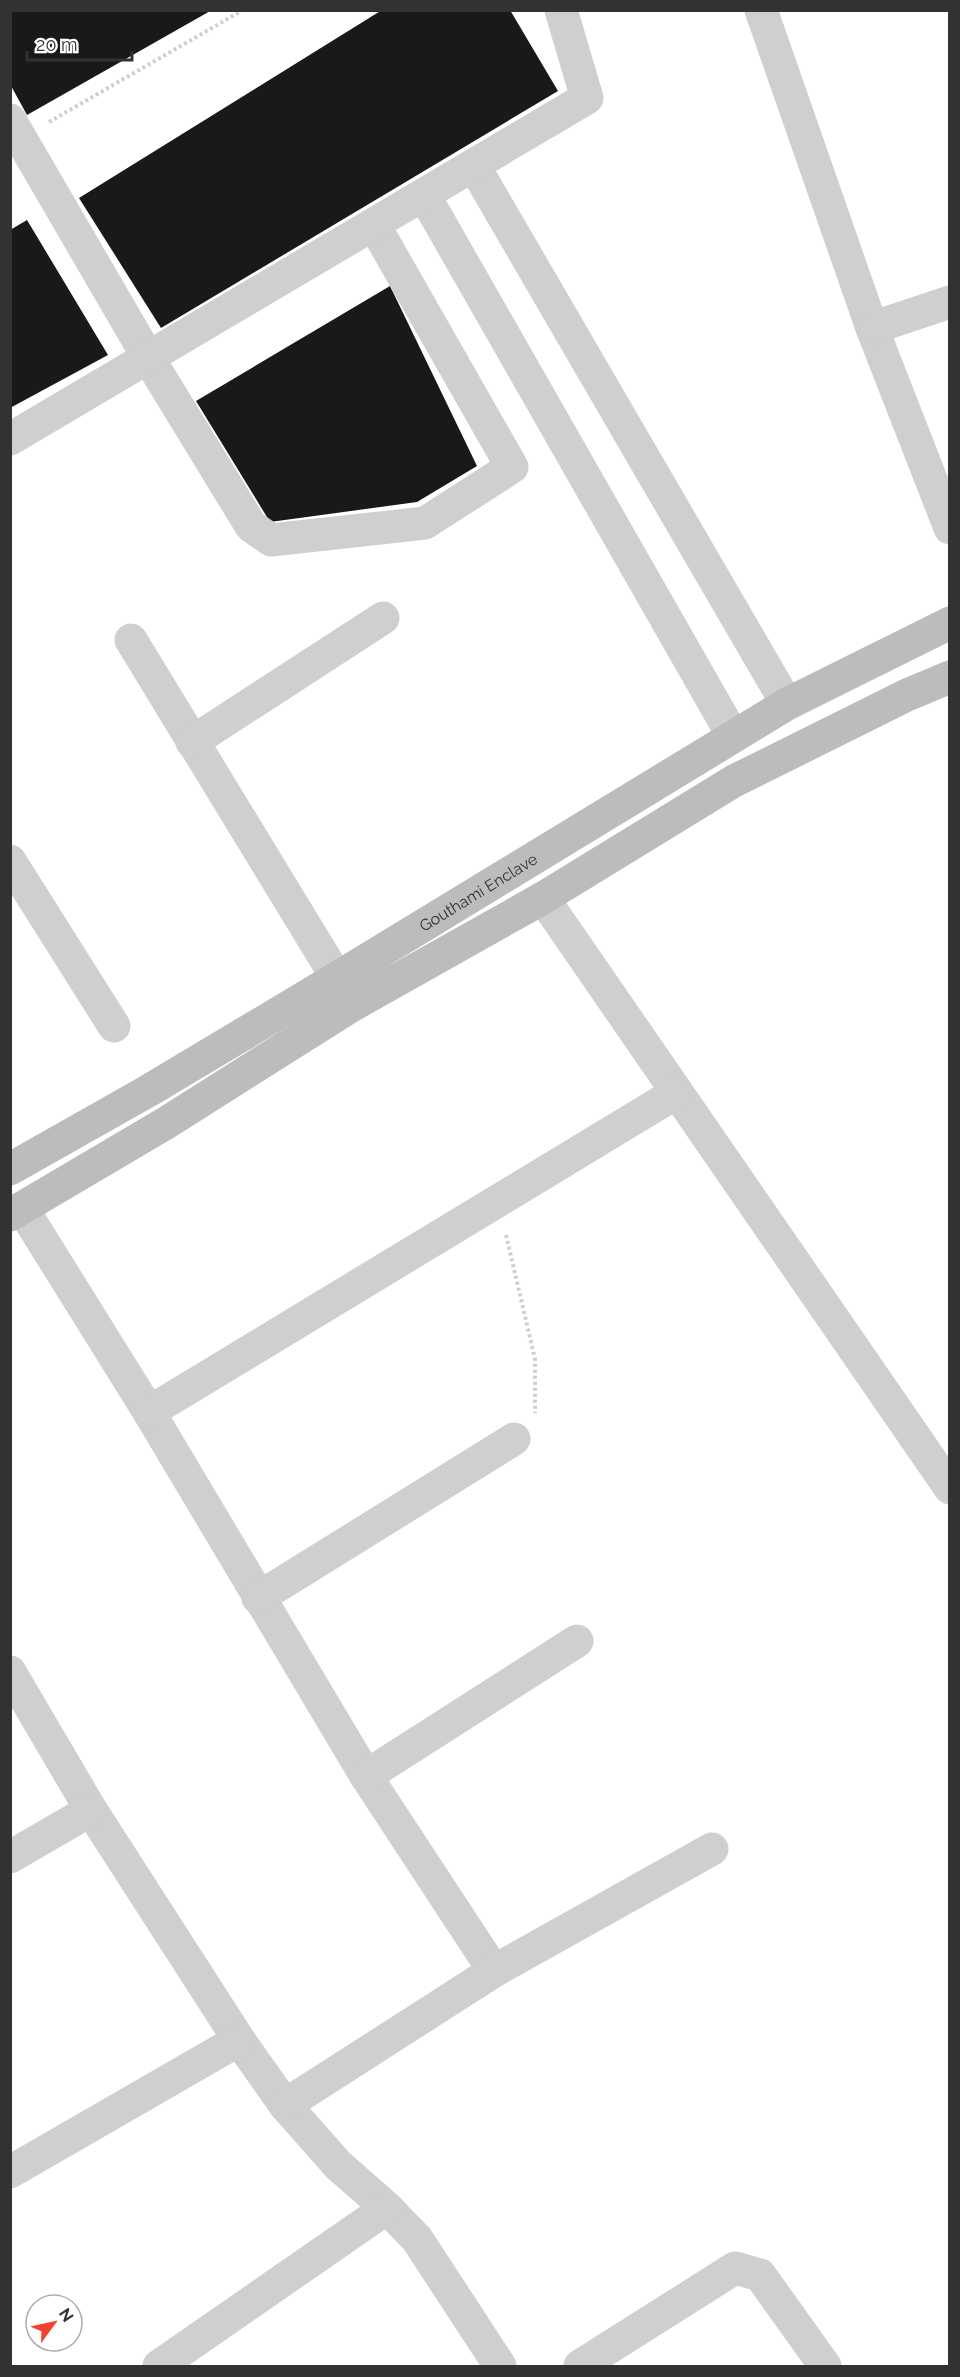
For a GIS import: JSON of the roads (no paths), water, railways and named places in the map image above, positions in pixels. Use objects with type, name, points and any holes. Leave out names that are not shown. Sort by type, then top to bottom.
[{"type":"street","points":[[10,439],[149,359],[587,98],[561,10]]},
{"type":"street","points":[[761,10],[872,328],[950,528]]},
{"type":"street","points":[[16,129],[149,359],[251,526],[271,540],[425,523],[512,467],[374,225]]},
{"type":"street","points":[[474,166],[787,704]]},
{"type":"street","points":[[424,195],[733,736]]},
{"type":"street","points":[[872,328],[950,302]]},
{"type":"street","points":[[192,742],[383,618]]},
{"type":"street","name":"Gouthami Enclave","points":[[10,1169],[148,1091],[337,978],[787,704],[950,623]]},
{"type":"street","points":[[131,640],[337,978]]},
{"type":"street","name":"Gouthami Enclave","points":[[16,1211],[166,1123],[351,1006],[543,898],[734,781],[907,695],[950,677]]},
{"type":"street","points":[[10,861],[114,1026]]},
{"type":"street","points":[[543,898],[950,1488]]},
{"type":"street","points":[[149,1412],[676,1093]]},
{"type":"street","points":[[16,1211],[149,1412],[366,1776],[494,1971]]},
{"type":"street","points":[[258,1598],[514,1439]]},
{"type":"street","points":[[366,1776],[577,1641]]},
{"type":"street","points":[[10,1672],[92,1810],[239,2040],[285,2105],[338,2165],[387,2208],[417,2240],[500,2367]]},
{"type":"street","points":[[10,1857],[92,1810]]},
{"type":"street","points":[[285,2105],[494,1971],[712,1849]]},
{"type":"street","points":[[10,2172],[239,2040]]},
{"type":"street","points":[[159,2367],[387,2208]]},
{"type":"street","points":[[580,2367],[735,2268],[760,2275],[825,2367]]}]
